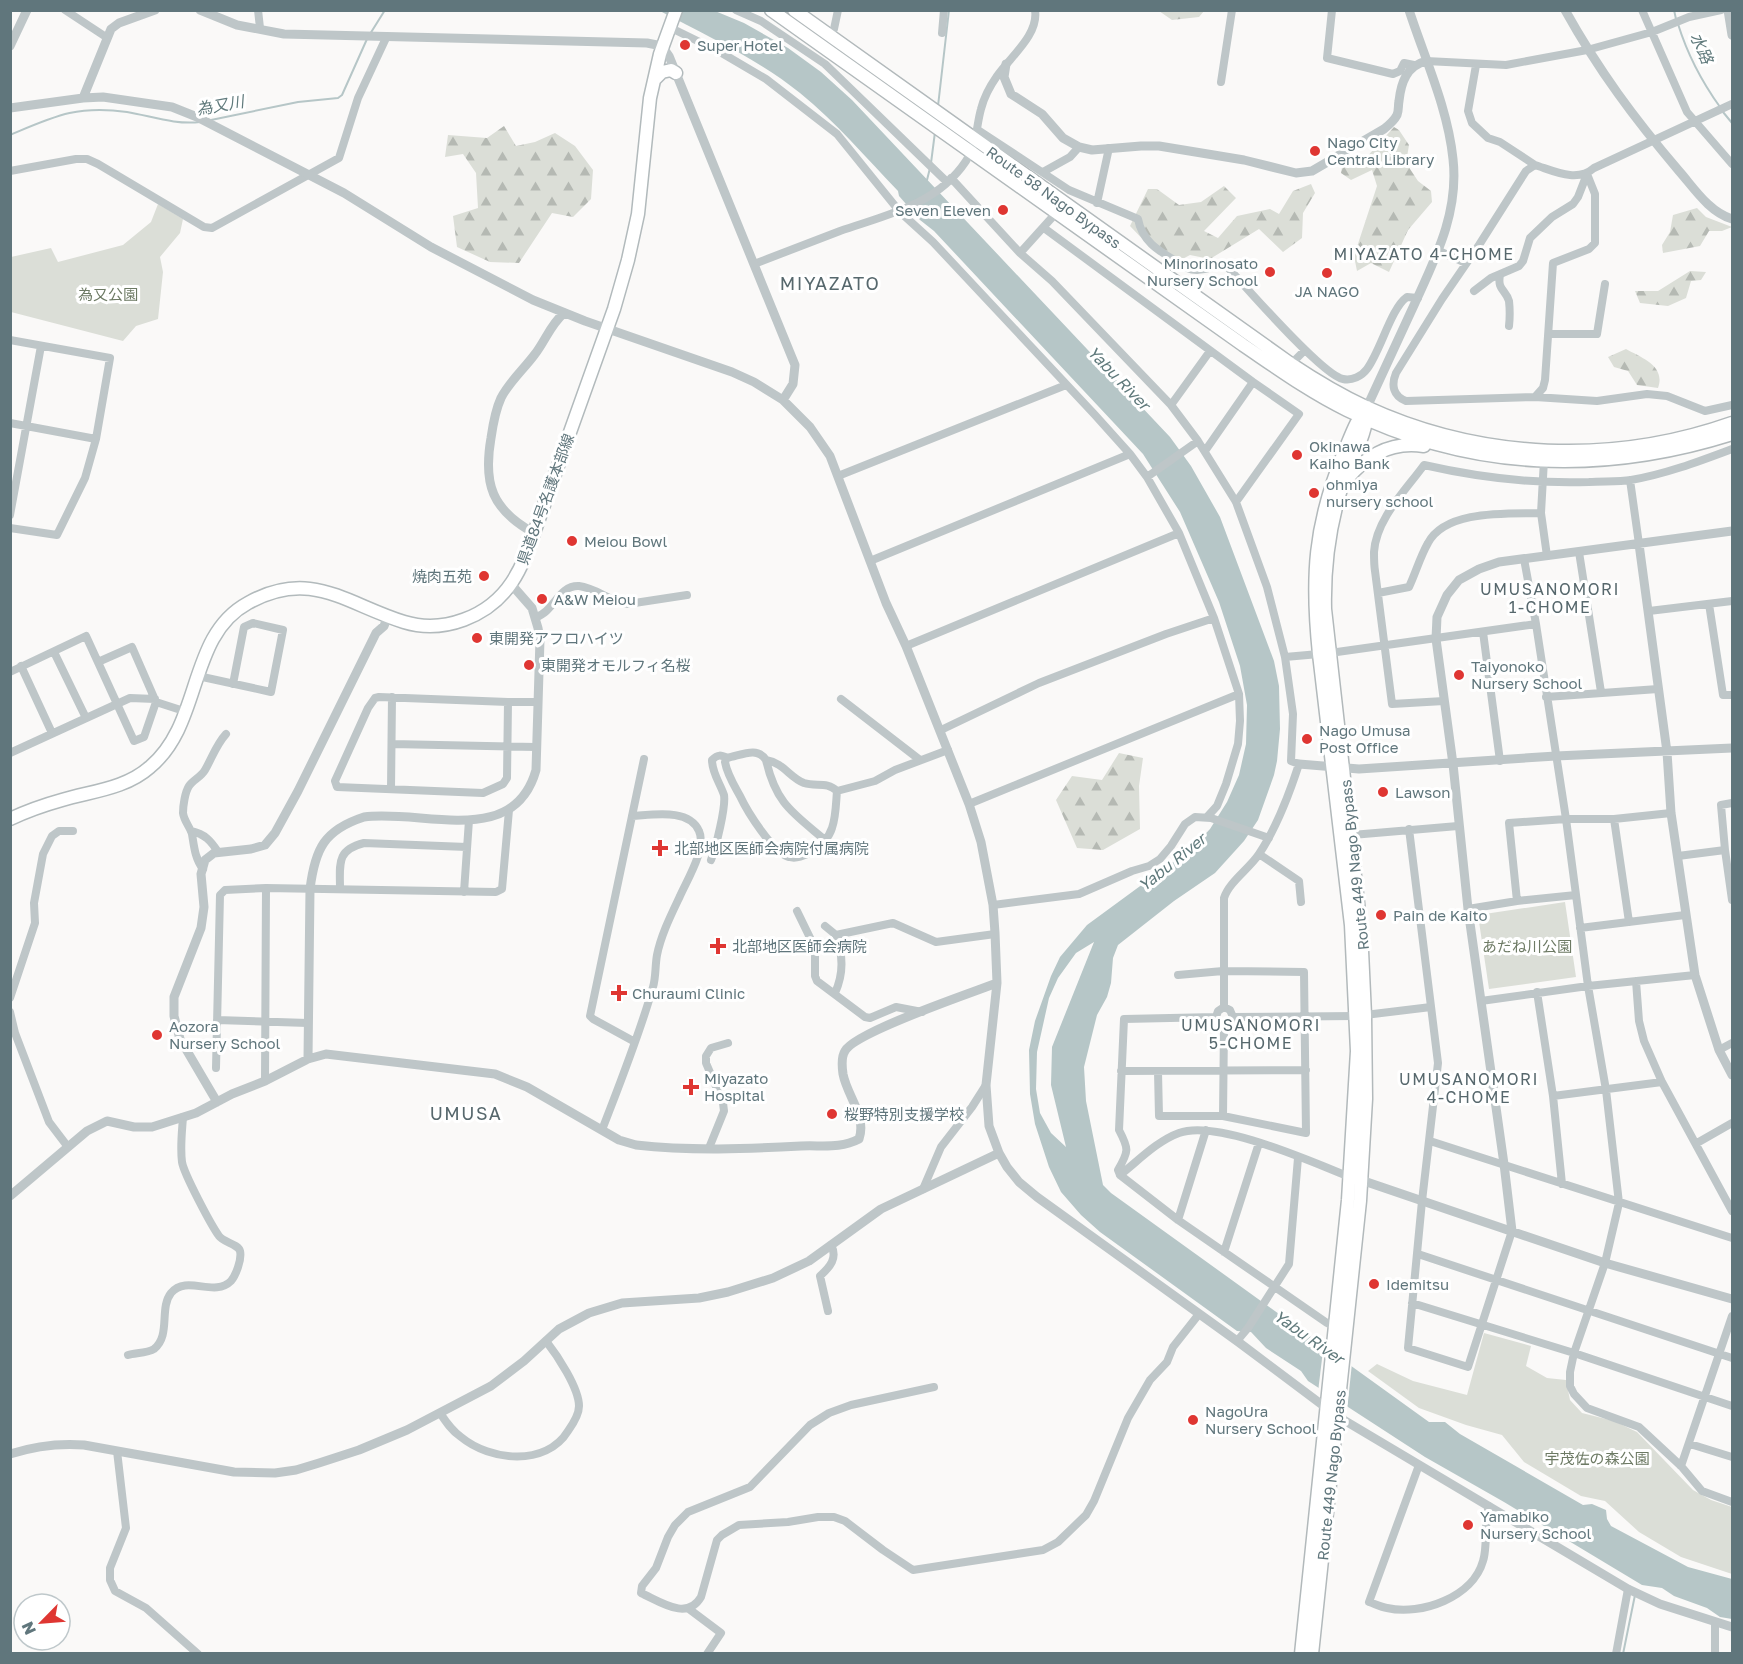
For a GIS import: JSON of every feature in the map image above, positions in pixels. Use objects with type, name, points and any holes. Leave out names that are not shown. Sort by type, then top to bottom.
[{"type":"main road","name":"県道84号名護本部線","points":[[11,818],[62,800],[112,787],[139,776],[163,755],[173,741],[187,712],[198,676],[223,623],[247,604],[278,591],[296,588],[318,590],[356,602],[405,622],[424,626],[466,620],[490,606],[510,585],[525,557],[534,533],[622,285],[634,237],[650,98],[662,46],[676,10]]},
{"type":"main road","name":"Route 58 Nago Bypass","points":[[771,10],[829,58],[975,141],[1057,212],[1288,376],[1325,398],[1365,414],[1406,435],[1493,456],[1544,460],[1599,460],[1642,456],[1687,448],[1732,434]]},
{"type":"main road","name":"Route 58 Nago Bypass","points":[[794,10],[975,141],[1365,414],[1446,436],[1498,447],[1548,452],[1645,445],[1688,436],[1732,423]]},
{"type":"main road","points":[[654,80],[665,71],[671,70],[676,73]]},
{"type":"main road","name":"Route 449 Nago Bypass","points":[[1324,654],[1325,573],[1329,535],[1365,414]]},
{"type":"main road","name":"Route 449 Nago Bypass","points":[[1312,1653],[1332,1407],[1333,1343],[1366,1099],[1361,1016],[1338,766],[1314,588],[1319,534],[1335,476],[1365,414]]},
{"type":"main road","points":[[1342,486],[1365,459],[1378,452],[1408,445],[1432,447],[1443,445]]},
{"type":"main road","name":"Route 449 Nago Bypass","points":[[1338,766],[1352,835],[1361,929],[1361,1016]]},
{"type":"main road","name":"Route 449 Nago Bypass","points":[[1301,1653],[1332,1407],[1344,1351],[1356,1179]]},
{"type":"street","points":[[10,46],[27,10]]},
{"type":"street","points":[[65,10],[106,37]]},
{"type":"street","points":[[83,98],[111,29],[119,23],[155,10]]},
{"type":"street","points":[[200,10],[237,24],[284,34],[647,43],[662,46],[676,73],[795,365],[793,384],[783,400]]},
{"type":"street","points":[[258,10],[260,28]]},
{"type":"street","points":[[736,10],[829,58],[946,183],[1052,280],[1172,405],[1205,451],[1236,502],[1267,587],[1285,657],[1293,714],[1290,760],[1299,764],[1359,769],[1556,756],[1732,748]]},
{"type":"street","points":[[829,35],[834,29],[838,10]]},
{"type":"street","points":[[942,33],[944,10]]},
{"type":"street","points":[[754,264],[863,223],[900,212],[925,199],[946,183],[962,166],[975,141],[986,95],[1006,64],[1029,36],[1036,19],[1035,10]]},
{"type":"street","points":[[1221,82],[1232,10]]},
{"type":"street","points":[[1332,10],[1327,58],[1393,74],[1400,71],[1404,63],[1506,66],[1587,50],[1652,32],[1689,14],[1721,10]]},
{"type":"street","points":[[1365,414],[1438,251],[1452,205],[1454,161],[1448,127],[1409,10]]},
{"type":"street","points":[[1565,10],[1587,50],[1619,97],[1653,140],[1703,199],[1721,214],[1732,219]]},
{"type":"street","points":[[1642,10],[1687,112],[1732,164]]},
{"type":"street","points":[[1728,10],[1732,35]]},
{"type":"street","points":[[670,26],[720,52],[782,90],[837,134],[900,212],[933,242],[1149,475],[1179,533],[1214,618],[1239,694],[1238,744],[1221,795],[1209,818]]},
{"type":"street","points":[[10,171],[87,159],[204,226],[212,228],[339,158],[343,153],[358,98],[386,38]]},
{"type":"street","points":[[1006,64],[1004,77],[1011,94],[1042,114],[1063,138],[1079,147],[1092,150],[1159,146],[1244,160],[1296,173],[1307,173],[1392,122],[1398,112],[1399,96],[1406,77],[1414,65]]},
{"type":"street","points":[[1476,65],[1468,111],[1472,123],[1488,138],[1500,142],[1535,165],[1568,176],[1587,174]]},
{"type":"street","points":[[10,108],[103,97],[172,107],[197,117],[310,174],[441,253],[493,281],[564,313],[732,372],[762,386],[783,400],[818,435],[830,456],[886,603],[948,750],[981,842],[993,905],[997,983],[986,1085],[989,1126],[999,1153],[1019,1182],[1237,1341],[1419,1465],[1628,1589],[1660,1604],[1732,1628]]},
{"type":"street","points":[[1474,291],[1491,278],[1519,266],[1523,261],[1530,238],[1552,217],[1573,204],[1587,174],[1594,168],[1732,104]]},
{"type":"street","points":[[975,141],[1043,172],[1070,190],[1097,203],[1138,219],[1140,232],[1147,241],[1193,271],[1224,263],[1305,350],[1334,375],[1343,379],[1359,376],[1366,371],[1383,341],[1398,305],[1407,297],[1418,298]]},
{"type":"street","points":[[1043,172],[1070,157],[1079,147]]},
{"type":"street","points":[[1097,203],[1109,148]]},
{"type":"street","points":[[1535,165],[1522,176],[1417,337],[1393,382],[1395,392],[1400,398],[1406,400],[1535,397],[1597,401],[1647,394],[1667,396],[1705,411],[1732,405]]},
{"type":"street","points":[[1535,397],[1543,388],[1545,380],[1553,263],[1589,249],[1595,243],[1595,194],[1587,174]]},
{"type":"street","points":[[1020,253],[1057,212]]},
{"type":"street","points":[[1044,228],[1299,414],[1236,502]]},
{"type":"street","points":[[1438,251],[1466,263]]},
{"type":"street","points":[[1500,275],[1500,288],[1508,299],[1510,310],[1509,326]]},
{"type":"street","points":[[1549,334],[1597,334],[1605,284]]},
{"type":"street","points":[[534,533],[508,516],[498,503],[490,488],[488,453],[495,414],[501,398],[564,313]]},
{"type":"street","points":[[1403,329],[1417,337]]},
{"type":"street","points":[[10,340],[110,358],[96,439],[85,478],[57,535],[10,528]]},
{"type":"street","points":[[10,515],[41,346]]},
{"type":"street","points":[[1291,364],[1305,350]]},
{"type":"street","points":[[1172,405],[1210,351]]},
{"type":"street","points":[[1205,451],[1253,382]]},
{"type":"street","points":[[838,476],[1066,385]]},
{"type":"street","points":[[10,423],[96,439]]},
{"type":"street","points":[[1149,475],[1198,441]]},
{"type":"street","points":[[1444,701],[1392,704],[1374,550],[1379,531],[1388,514],[1424,465],[1468,475],[1513,481],[1630,480],[1695,463],[1732,448]]},
{"type":"street","points":[[870,561],[1130,454]]},
{"type":"street","points":[[1544,460],[1541,513],[1547,556]]},
{"type":"street","points":[[1630,480],[1667,752],[1671,813],[1695,975],[1719,1050],[1732,1075]]},
{"type":"street","points":[[1378,593],[1409,586],[1432,536],[1452,524],[1468,517],[1541,513]]},
{"type":"street","points":[[1408,829],[1438,1063],[1408,1348],[1468,1367],[1512,1232],[1468,909],[1453,764],[1436,639],[1437,618],[1447,595],[1458,580],[1499,562],[1732,531]]},
{"type":"street","points":[[906,646],[1179,533]]},
{"type":"street","points":[[1579,552],[1601,692]]},
{"type":"street","points":[[1524,559],[1536,624],[1566,819],[1588,986],[1606,1090],[1619,1203],[1605,1263],[1569,1372],[1570,1386],[1580,1401],[1598,1413],[1616,1417],[1639,1427],[1682,1466],[1702,1491],[1732,1502]]},
{"type":"street","points":[[308,1059],[310,889],[317,851],[325,840],[336,829],[350,821],[372,816],[488,819],[509,810],[521,800],[533,778],[536,770],[540,639],[536,617],[531,608],[510,585]]},
{"type":"street","points":[[536,617],[543,615],[566,588],[577,586],[589,588],[628,604],[687,595]]},
{"type":"street","points":[[1649,611],[1732,601]]},
{"type":"street","points":[[1709,604],[1724,695],[1732,695]]},
{"type":"street","points":[[217,1102],[180,1039],[174,1016],[174,996],[201,928],[204,907],[201,874],[205,860],[218,852],[264,845],[275,833],[376,633],[384,626],[388,616]]},
{"type":"street","points":[[940,730],[1039,683],[1214,618]]},
{"type":"street","points":[[198,676],[233,684],[271,692],[283,630],[253,623],[244,627],[233,684]]},
{"type":"street","points":[[1285,657],[1324,654],[1536,624]]},
{"type":"street","points":[[1483,632],[1500,761]]},
{"type":"street","points":[[10,672],[86,636],[134,741],[144,737],[156,700],[132,647],[98,662]]},
{"type":"street","points":[[54,652],[86,718]]},
{"type":"street","points":[[21,666],[52,734]]},
{"type":"street","points":[[1546,696],[1658,689]]},
{"type":"street","points":[[969,804],[1239,694]]},
{"type":"street","points":[[508,702],[507,778],[502,784],[483,793],[337,787],[335,781],[372,701],[379,697],[538,702]]},
{"type":"street","points":[[391,789],[392,697]]},
{"type":"street","points":[[10,753],[130,698],[156,700],[187,712]]},
{"type":"street","points":[[841,699],[920,759]]},
{"type":"street","points":[[203,869],[199,864],[191,831],[183,812],[188,788],[205,770],[218,742],[225,734]]},
{"type":"street","points":[[392,744],[536,747]]},
{"type":"street","points":[[837,791],[875,781],[920,759],[948,750]]},
{"type":"street","points":[[711,860],[724,799],[712,767],[712,760],[721,755],[727,758],[756,751],[762,753],[770,779],[784,805],[825,840]]},
{"type":"street","points":[[727,758],[725,766],[760,830],[783,854],[790,857],[812,852],[825,840],[832,828],[837,791]]},
{"type":"street","points":[[635,1042],[590,1016],[644,759]]},
{"type":"street","points":[[766,760],[777,762],[795,778],[806,783],[831,785],[837,791]]},
{"type":"street","points":[[1224,1007],[1224,898],[1226,892],[1259,854],[1269,838],[1289,797],[1299,764]]},
{"type":"street","points":[[1732,803],[1721,805],[1732,900]]},
{"type":"street","points":[[216,1068],[220,894],[225,890],[266,888],[496,892],[502,889],[509,810]]},
{"type":"street","points":[[1517,901],[1509,823],[1566,819],[1614,819],[1671,813]]},
{"type":"street","points":[[602,1130],[654,984],[657,954],[663,935],[697,858],[701,836],[694,822],[689,819],[663,814],[632,816]]},
{"type":"street","points":[[993,905],[1079,894],[1149,866],[1160,859],[1185,824],[1195,818],[1209,818],[1269,838]]},
{"type":"street","points":[[1614,819],[1629,922]]},
{"type":"street","points":[[464,891],[469,820]]},
{"type":"street","points":[[1352,835],[1458,825]]},
{"type":"street","points":[[10,998],[35,923],[34,903],[43,854],[52,836],[59,831],[74,831]]},
{"type":"street","points":[[191,831],[204,835],[218,852]]},
{"type":"street","points":[[340,889],[340,861],[345,851],[354,845],[364,843],[467,847]]},
{"type":"street","points":[[1678,856],[1725,850]]},
{"type":"street","points":[[1259,854],[1299,881],[1301,902]]},
{"type":"street","points":[[265,1081],[266,888]]},
{"type":"street","points":[[1468,909],[1576,895]]},
{"type":"street","points":[[797,911],[815,948],[817,981],[865,1017],[896,1007],[921,1012]]},
{"type":"street","points":[[1580,928],[1686,915]]},
{"type":"street","points":[[836,935],[893,923],[936,942],[995,934]]},
{"type":"street","points":[[825,926],[836,935],[843,960],[835,993]]},
{"type":"street","points":[[1158,1072],[1160,1116],[1223,1116],[1306,1133],[1304,972],[1223,972],[1178,975]]},
{"type":"street","points":[[1481,1002],[1537,992],[1695,975]]},
{"type":"street","points":[[1636,981],[1639,1020],[1644,1041],[1662,1082],[1732,1211]]},
{"type":"street","points":[[10,1196],[87,1131],[107,1121],[152,1128],[196,1113],[308,1059],[326,1054],[495,1074],[527,1087],[619,1140],[636,1144],[709,1148],[840,1147],[859,1139],[862,1129],[843,1076],[844,1051],[852,1042],[876,1030],[997,983]]},
{"type":"street","points":[[1537,992],[1562,1184]]},
{"type":"street","points":[[1224,1007],[1218,1011],[1216,1017],[1218,1023],[1224,1026]]},
{"type":"street","points":[[1224,1007],[1230,1010],[1233,1017],[1230,1023],[1224,1026]]},
{"type":"street","points":[[1233,1017],[1361,1016],[1431,1007]]},
{"type":"street","points":[[10,1012],[15,1033],[49,1122],[68,1147]]},
{"type":"street","points":[[1216,1017],[1124,1019],[1119,1130],[1128,1152],[1118,1170],[1120,1175],[1178,1220],[1327,1323],[1335,1325]]},
{"type":"street","points":[[217,1020],[308,1023]]},
{"type":"street","points":[[1223,1116],[1224,1026]]},
{"type":"street","points":[[709,1148],[724,1111],[723,1103],[705,1063],[706,1056],[711,1048],[728,1043]]},
{"type":"street","points":[[1719,1050],[1732,1043]]},
{"type":"street","points":[[1121,1071],[1306,1070]]},
{"type":"street","points":[[1552,1096],[1662,1082]]},
{"type":"street","points":[[923,1189],[941,1147],[986,1085]]},
{"type":"street","points":[[128,1355],[153,1350],[160,1342],[166,1301],[173,1291],[181,1286],[190,1285],[220,1288],[231,1281],[238,1266],[240,1251],[220,1238],[183,1166],[180,1148],[183,1117]]},
{"type":"street","points":[[1697,1143],[1732,1123]]},
{"type":"street","points":[[1120,1175],[1163,1142],[1179,1133],[1191,1130],[1221,1131],[1605,1263],[1732,1299]]},
{"type":"street","points":[[1178,1220],[1206,1130]]},
{"type":"street","points":[[1430,1141],[1732,1238]]},
{"type":"street","points":[[1224,1252],[1259,1143]]},
{"type":"street","points":[[10,1454],[45,1445],[65,1444],[234,1472],[275,1473],[296,1470],[359,1450],[440,1413],[491,1386],[524,1361],[559,1329],[574,1320],[622,1303],[699,1298],[755,1284],[795,1269],[881,1209],[999,1153]]},
{"type":"street","points":[[1237,1341],[1276,1287],[1289,1264],[1298,1158]]},
{"type":"street","points":[[828,1311],[820,1275],[829,1267],[833,1259],[835,1252],[831,1245]]},
{"type":"street","points":[[1418,1254],[1732,1358]]},
{"type":"street","points":[[1412,1303],[1575,1353],[1732,1406]]},
{"type":"street","points":[[934,1387],[851,1405],[829,1413],[810,1425],[750,1487],[688,1512],[675,1525],[668,1537],[656,1568],[642,1586],[641,1593],[683,1610],[696,1605],[701,1597],[717,1540],[722,1534],[739,1525],[749,1523],[788,1522],[818,1516],[834,1517],[845,1521],[913,1569],[1043,1550],[1058,1542],[1086,1515],[1128,1418],[1150,1380],[1167,1362],[1173,1347],[1199,1314]]},
{"type":"street","points":[[1682,1466],[1732,1316]]},
{"type":"street","points":[[440,1413],[461,1438],[488,1452],[506,1456],[525,1456],[550,1449],[560,1443],[574,1422],[579,1402],[562,1364],[546,1341]]},
{"type":"street","points":[[1690,1444],[1732,1456]]},
{"type":"street","points":[[117,1451],[126,1528],[110,1568],[110,1580],[115,1591],[146,1608],[198,1653]]},
{"type":"street","points":[[1419,1465],[1369,1602],[1388,1609],[1406,1609],[1443,1602],[1467,1587],[1484,1561],[1487,1511],[1490,1506]]},
{"type":"street","points":[[1616,1653],[1628,1589]]},
{"type":"street","points":[[689,1609],[721,1633],[707,1653]]},
{"type":"street","points":[[1715,1623],[1715,1653]]},
{"type":"green space","points":[[1159,11],[1204,11],[1199,17],[1172,20]]},
{"type":"green space","points":[[504,126],[516,146],[535,142],[555,133],[575,146],[593,170],[591,199],[573,217],[552,213],[519,263],[490,262],[457,247],[453,216],[478,208],[476,173],[463,154],[445,157],[448,135],[487,138]]},
{"type":"green space","points":[[1394,127],[1399,130],[1409,145],[1406,163],[1418,181],[1431,191],[1432,202],[1408,230],[1389,272],[1371,263],[1357,271],[1354,256],[1377,186],[1372,170],[1351,180],[1341,173],[1342,167],[1364,160]]},
{"type":"green space","points":[[1311,184],[1315,193],[1303,213],[1302,238],[1283,252],[1259,229],[1210,259],[1190,255],[1175,263],[1151,248],[1130,226],[1148,189],[1157,189],[1179,205],[1201,202],[1224,186],[1236,198],[1204,231],[1218,238],[1237,216],[1270,209],[1279,214],[1293,191]]},
{"type":"green space","name":"為又公園","points":[[158,204],[183,219],[180,233],[160,257],[163,272],[158,319],[136,326],[123,341],[11,312],[11,257],[51,248],[58,262],[123,245],[151,222]]},
{"type":"green space","points":[[1697,208],[1706,217],[1732,227],[1722,231],[1709,231],[1700,246],[1663,253],[1662,245],[1670,232],[1673,215]]},
{"type":"green space","points":[[1690,271],[1706,272],[1701,280],[1691,281],[1686,298],[1668,306],[1640,303],[1635,291],[1658,291]]},
{"type":"green space","points":[[1626,349],[1656,368],[1660,380],[1658,388],[1637,385],[1628,371],[1614,367],[1608,357]]},
{"type":"green space","points":[[1119,753],[1143,758],[1139,786],[1140,829],[1103,850],[1077,848],[1056,800],[1072,776],[1102,780]]},
{"type":"green space","name":"あだね川公園","points":[[1565,902],[1576,977],[1489,989],[1478,915]]},
{"type":"green space","name":"宇茂佐の森公園","points":[[1484,1333],[1531,1346],[1526,1366],[1547,1378],[1566,1380],[1570,1400],[1582,1413],[1614,1421],[1637,1432],[1693,1490],[1711,1500],[1732,1507],[1732,1574],[1681,1557],[1639,1532],[1605,1501],[1581,1496],[1524,1462],[1502,1435],[1419,1408],[1368,1371],[1377,1364],[1413,1381],[1467,1395]]},
{"type":"water","name":"Yabu River","points":[[660,11],[715,11],[744,23],[788,48],[821,72],[852,100],[1170,437],[1191,466],[1220,517],[1274,661],[1279,686],[1280,729],[1277,761],[1258,820],[1244,841],[1215,873],[1174,901],[1118,945],[1113,958],[1111,983],[1107,997],[1097,1015],[1084,1067],[1086,1101],[1103,1185],[1429,1422],[1445,1422],[1460,1434],[1583,1505],[1592,1504],[1606,1510],[1611,1526],[1688,1567],[1732,1579],[1732,1619],[1720,1617],[1707,1608],[1674,1596],[1662,1588],[1642,1585],[1425,1457],[1308,1381],[1301,1371],[1266,1348],[1251,1332],[1237,1331],[1100,1232],[1061,1192],[1049,1167],[1035,1124],[1030,1094],[1029,1050],[1035,1021],[1060,957],[1087,925],[1192,848],[1210,829],[1227,802],[1239,775],[1246,744],[1247,705],[1240,666],[1219,602],[1180,512],[1143,454],[934,231],[920,220],[899,196],[898,191],[850,140],[800,93],[767,69]],"holes":[[[1094,942],[1052,1047],[1051,1085],[1066,1147],[1051,1133],[1040,1113],[1036,1089],[1037,1052],[1049,998],[1058,978],[1076,953]]]},
{"type":"pier","points":[[1324,1342],[1352,1363],[1347,1411],[1318,1392]]},
{"type":"waterway","name":"為又川","points":[[370,34],[385,10]]},
{"type":"waterway","points":[[938,106],[949,10]]},
{"type":"waterway","name":"水路","points":[[1674,10],[1676,19]]},
{"type":"waterway","name":"水路","points":[[1678,24],[1696,67],[1720,107]]},
{"type":"waterway","name":"為又川","points":[[211,120],[298,102],[338,98],[342,95],[367,39]]},
{"type":"waterway","name":"為又川","points":[[10,135],[67,114],[94,110],[127,112],[163,120],[200,122]]},
{"type":"waterway","name":"水路","points":[[1723,112],[1732,123]]},
{"type":"waterway","points":[[931,163],[935,132]]},
{"type":"waterway","points":[[927,180],[930,168]]},
{"type":"waterway","points":[[1623,1654],[1635,1595]]},
{"type":"place","name":"Super Hotel","points":[[685,45]]},
{"type":"place","name":"Nago City Central Library","points":[[1315,151]]},
{"type":"place","name":"Seven Eleven","points":[[1003,210]]},
{"type":"place","name":"Minorinosato Nursery School","points":[[1270,272]]},
{"type":"place","name":"JA NAGO","points":[[1327,273]]},
{"type":"place","name":"Okinawa Kaiho Bank","points":[[1297,455]]},
{"type":"place","name":"ohmiya nursery school","points":[[1314,493]]},
{"type":"place","name":"Meiou Bowl","points":[[572,541]]},
{"type":"place","name":"焼肉五苑","points":[[484,576]]},
{"type":"place","name":"A&W Meiou","points":[[542,599]]},
{"type":"place","name":"東開発アフロハイツ","points":[[477,638]]},
{"type":"place","name":"東開発オモルフィ名桜","points":[[529,665]]},
{"type":"place","name":"Taiyonoko Nursery School","points":[[1459,675]]},
{"type":"place","name":"Nago Umusa Post Office","points":[[1307,739]]},
{"type":"place","name":"Lawson","points":[[1383,792]]},
{"type":"place","name":"北部地区医師会病院付属病院","points":[[660,848]]},
{"type":"place","name":"Pain de Kaito","points":[[1381,915]]},
{"type":"place","name":"北部地区医師会病院","points":[[718,946]]},
{"type":"place","name":"Churaumi Clinic","points":[[619,993]]},
{"type":"place","name":"Aozora Nursery School","points":[[157,1035]]},
{"type":"place","name":"Miyazato Hospital","points":[[691,1087]]},
{"type":"place","name":"桜野特別支援学校","points":[[832,1114]]},
{"type":"place","name":"Idemitsu","points":[[1374,1284]]},
{"type":"place","name":"NagoUra Nursery School","points":[[1193,1420]]},
{"type":"place","name":"Yamabiko Nursery School","points":[[1468,1525]]},
{"type":"district","name":"MIYAZATO 4-CHOME","points":[[1424,254]]},
{"type":"district","name":"MIYAZATO","points":[[830,283]]},
{"type":"district","name":"UMUSANOMORI 1-CHOME","points":[[1550,598]]},
{"type":"district","name":"UMUSANOMORI 5-CHOME","points":[[1251,1034]]},
{"type":"district","name":"UMUSANOMORI 4-CHOME","points":[[1469,1088]]},
{"type":"district","name":"UMUSA","points":[[466,1113]]}]
